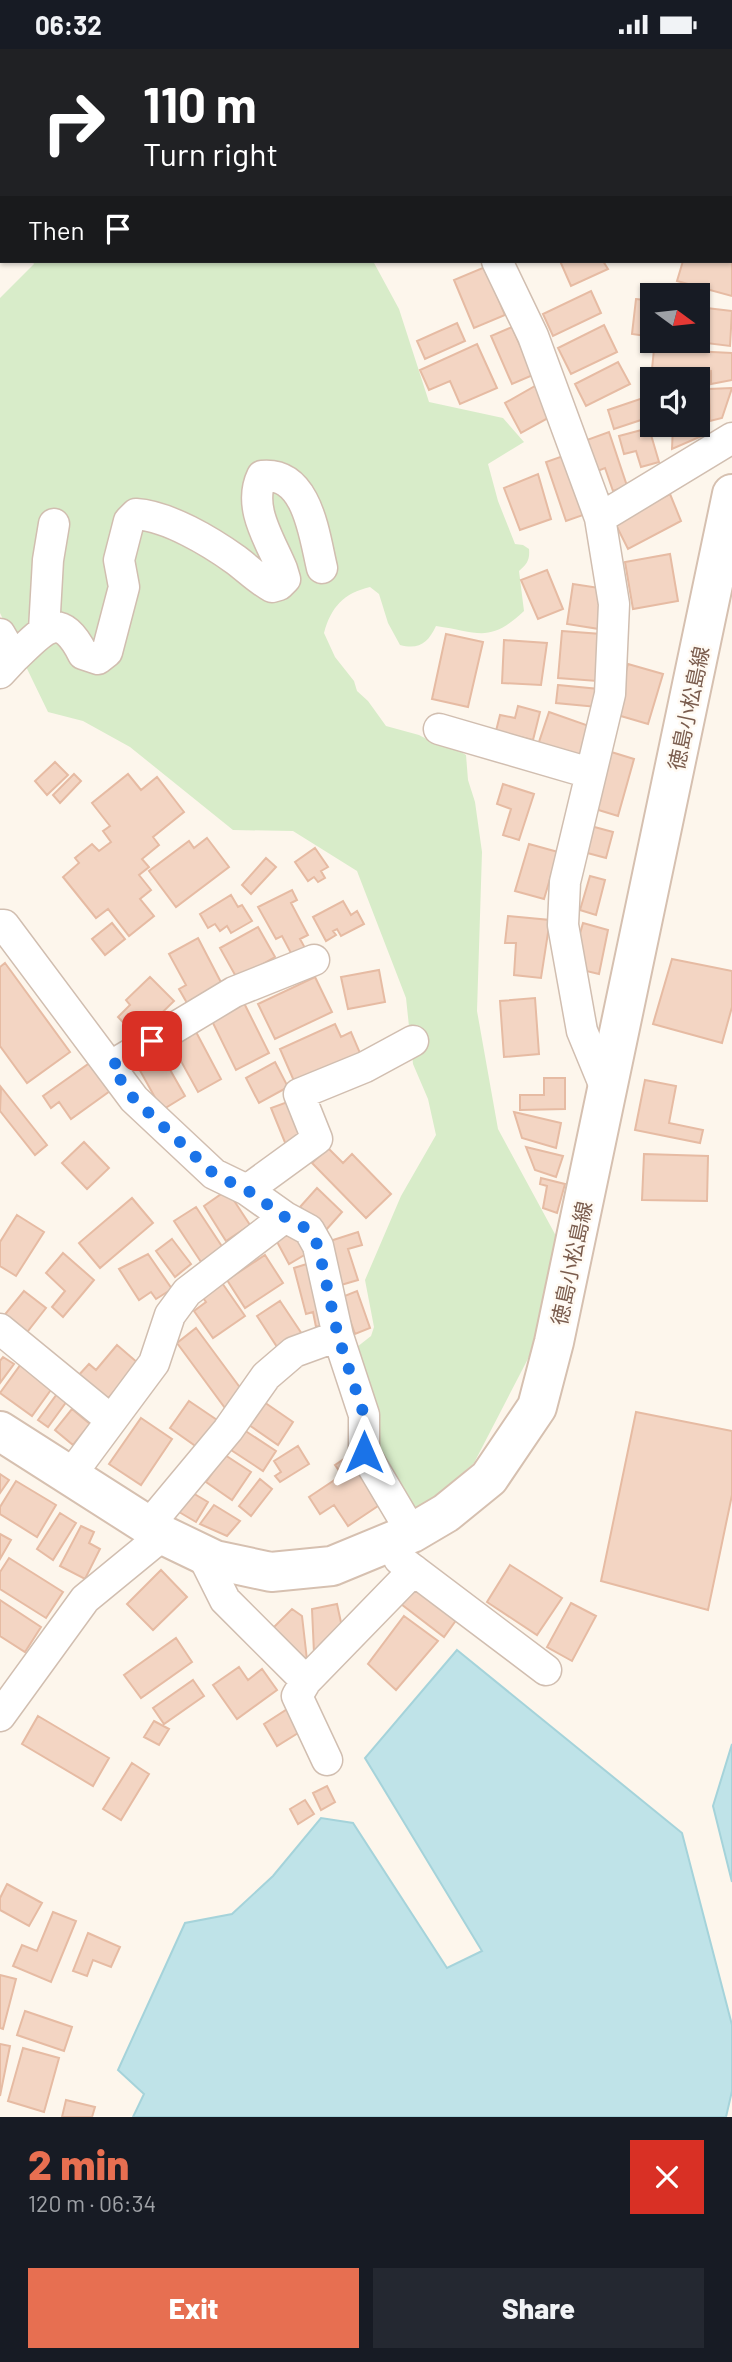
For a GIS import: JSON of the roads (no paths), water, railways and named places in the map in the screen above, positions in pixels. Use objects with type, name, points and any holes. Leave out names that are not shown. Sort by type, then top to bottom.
[{"type":"main road","name":"徳島小松島線","points":[[0,1431],[155,1531],[215,1560],[271,1572],[332,1566],[397,1539],[446,1513],[489,1478],[537,1407],[554,1342],[732,493]]},
{"type":"street","points":[[497,263],[533,336],[600,518],[614,604],[610,694],[565,882],[563,925],[582,1031],[608,1094]]},
{"type":"street","points":[[600,518],[732,438]]},
{"type":"street","points":[[5,655],[44,630],[61,628],[73,634],[83,654],[98,659],[107,652],[124,587],[119,560],[130,521],[136,514],[145,514],[191,532],[234,559],[264,583],[272,587],[279,585],[285,579],[256,507],[257,488],[262,476],[275,475],[290,484],[306,505],[322,568]]},
{"type":"street","points":[[44,630],[48,560],[54,524]]},
{"type":"street","points":[[439,729],[590,773]]},
{"type":"street","points":[[0,925],[4,925],[134,1099],[214,1174],[247,1190],[309,1230],[318,1246],[338,1336],[364,1415],[364,1452],[397,1539],[414,1570],[547,1670]]},
{"type":"street","points":[[111,1066],[234,992],[314,960]]},
{"type":"street","points":[[247,1190],[317,1139],[299,1094],[365,1067],[413,1041]]},
{"type":"street","points":[[71,1476],[154,1363],[170,1315],[187,1292],[285,1217]]},
{"type":"street","points":[[0,1329],[111,1420]]},
{"type":"street","points":[[0,1716],[85,1599],[155,1531],[266,1376],[294,1352],[338,1336]]},
{"type":"street","points":[[202,1553],[225,1600],[306,1681]]},
{"type":"street","points":[[327,1760],[297,1696],[306,1681],[414,1570]]},
{"type":"water","points":[[457,1650],[682,1833],[732,2025],[732,2091],[726,2117],[133,2117],[144,2094],[118,2070],[185,1923],[232,1914],[273,1876],[321,1818],[353,1823],[447,1968],[482,1951],[365,1758]]},
{"type":"water","points":[[732,1744],[732,1882],[713,1806]]}]
